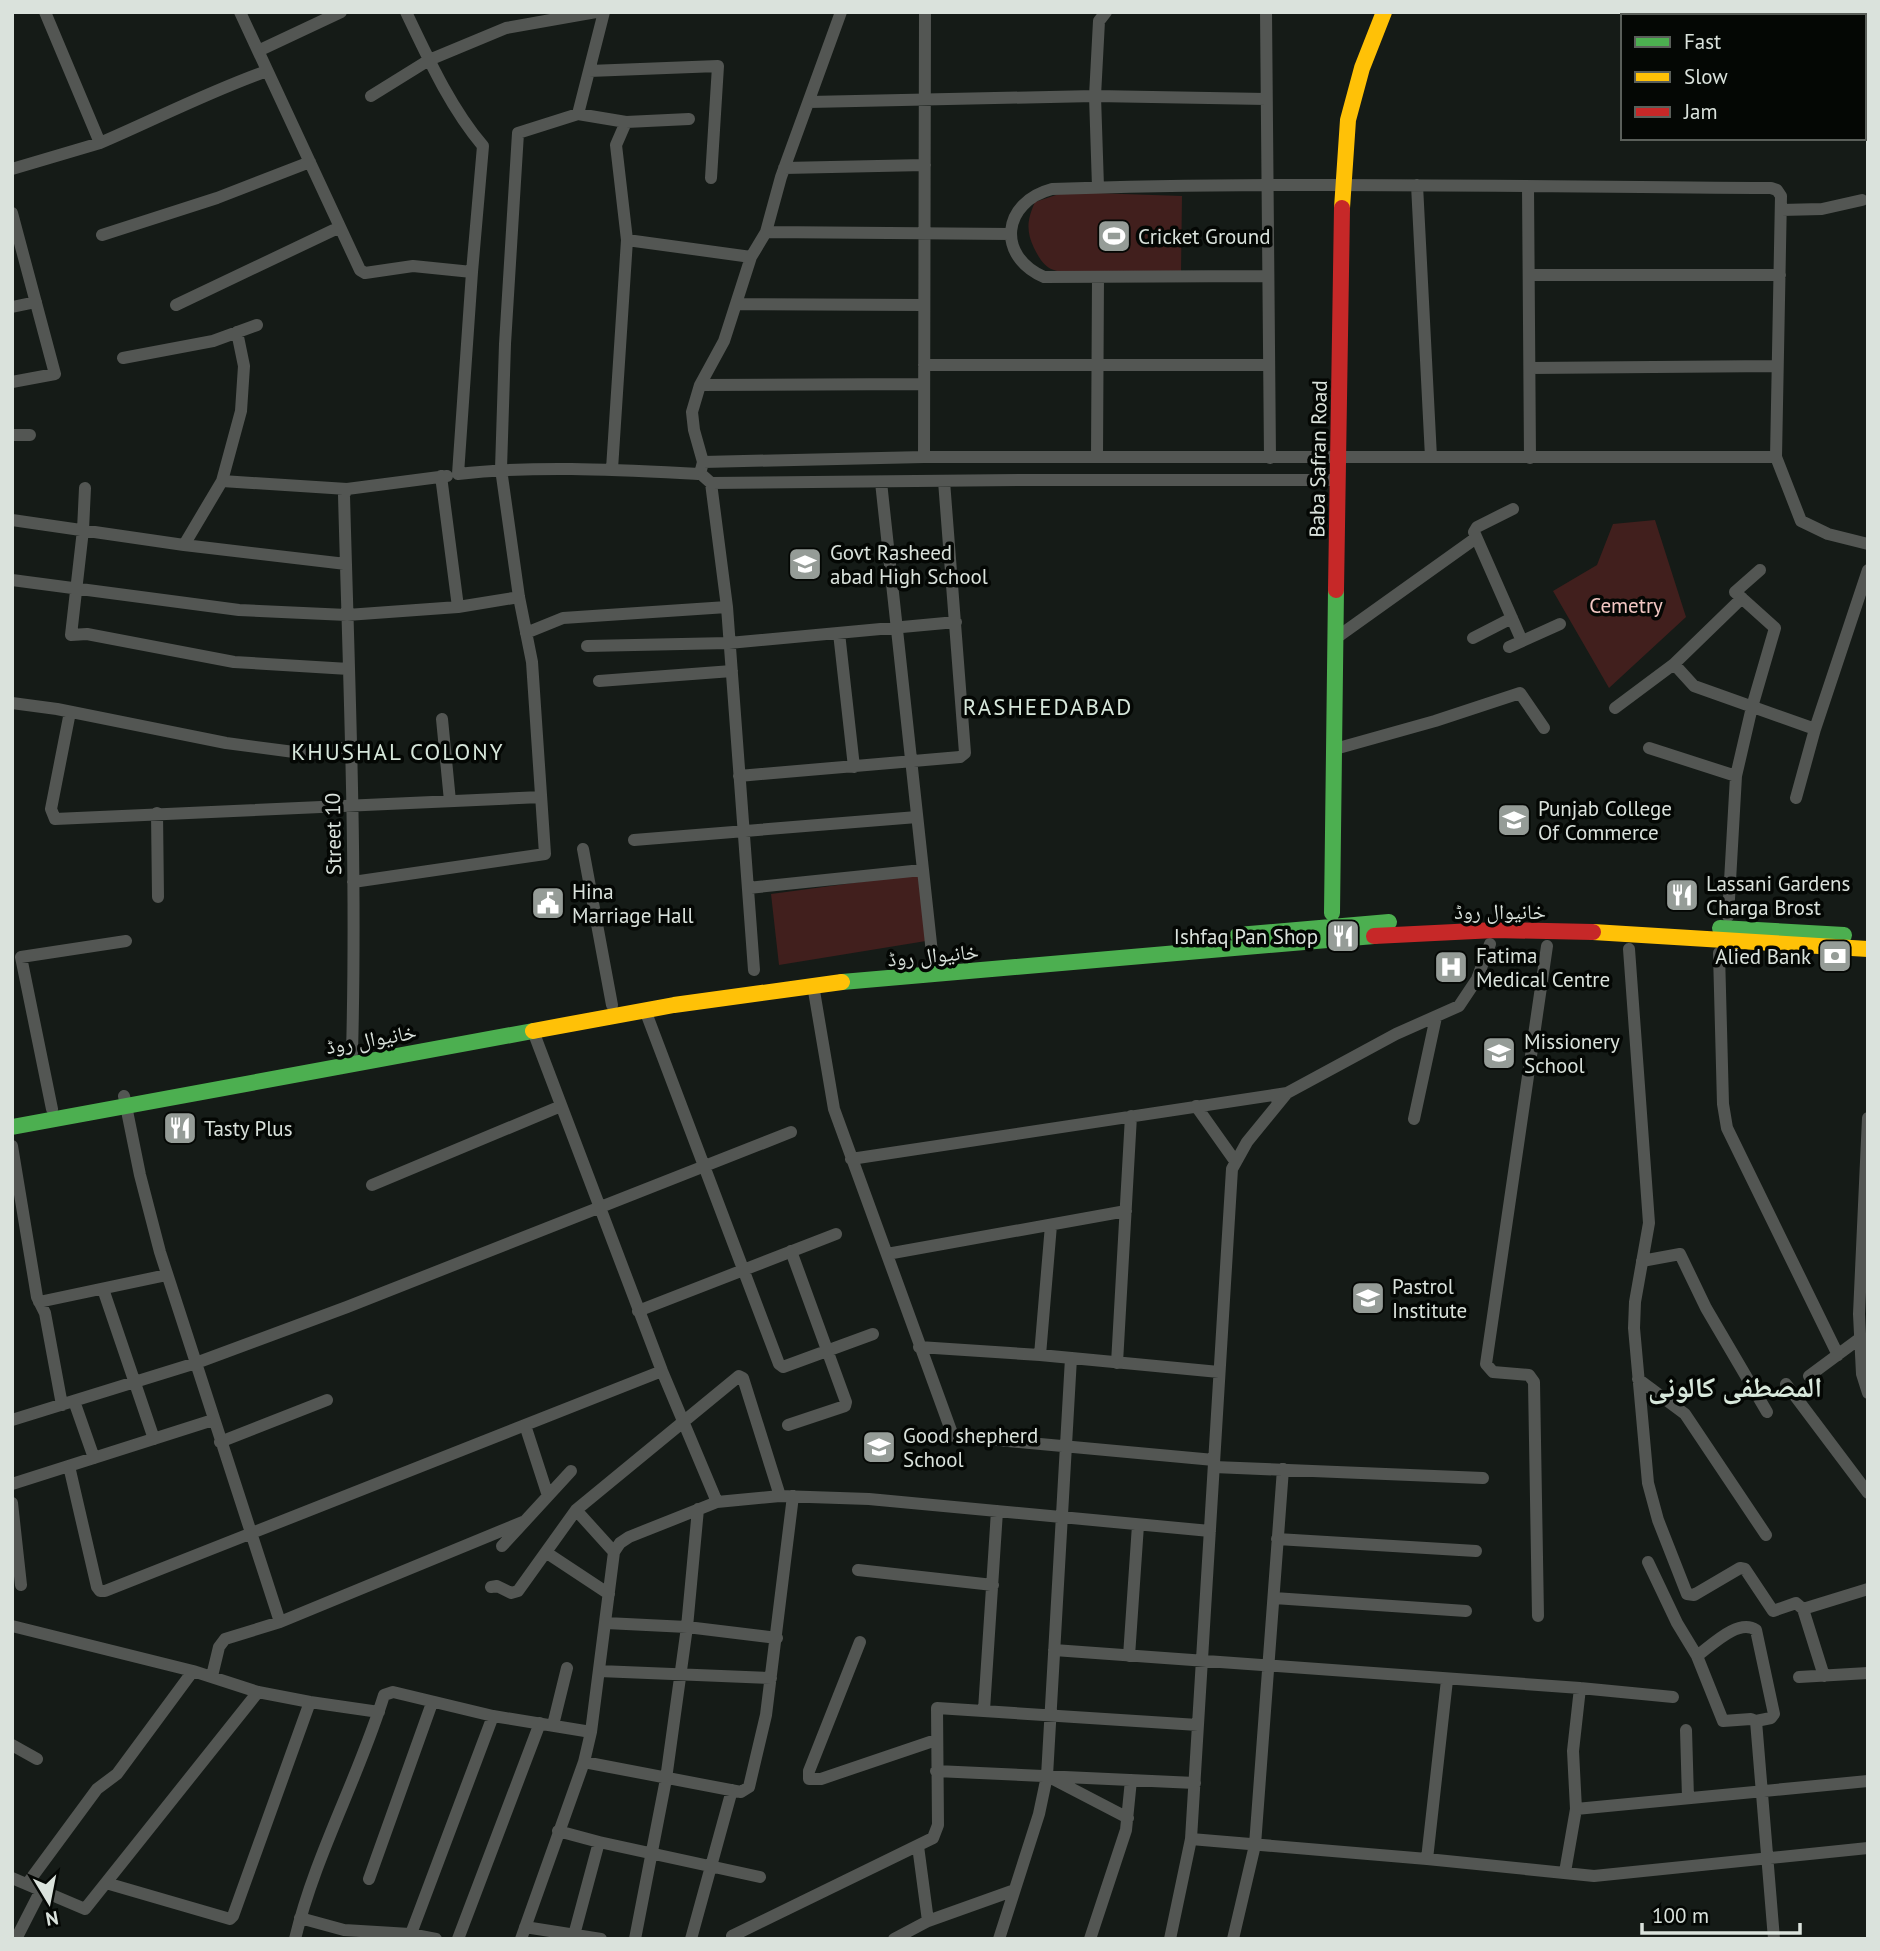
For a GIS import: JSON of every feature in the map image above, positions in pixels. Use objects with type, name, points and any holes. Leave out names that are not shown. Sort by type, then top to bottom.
[{"type":"main road","name":"Baba Safran Road","points":[[1332,913],[1342,183],[1348,120],[1362,68],[1384,12]]},
{"type":"main road","name":"خانیوال روڈ","points":[[12,1127],[352,1053],[612,1005],[755,982],[1346,924],[1504,918],[1868,936]]},
{"type":"main road","name":"خانیوال روڈ","points":[[12,1116],[125,1101],[645,1010],[813,985],[1361,937],[1495,930],[1590,932],[1868,949]]},
{"type":"street","points":[[45,12],[100,143]]},
{"type":"street","points":[[240,12],[360,270],[365,273],[413,266],[472,272]]},
{"type":"street","points":[[258,51],[341,12]]},
{"type":"street","points":[[406,12],[467,128],[483,146],[458,474]]},
{"type":"street","points":[[371,96],[429,60],[506,28],[596,12]]},
{"type":"street","points":[[578,114],[604,12]]},
{"type":"street","points":[[754,970],[727,607],[711,484],[702,468],[692,412],[700,384],[724,341],[751,257],[766,232],[784,168],[841,12]]},
{"type":"street","points":[[924,457],[925,12]]},
{"type":"street","points":[[1098,187],[1095,96],[1099,21],[1106,12]]},
{"type":"street","points":[[1266,12],[1269,457]]},
{"type":"street","points":[[589,71],[719,66],[711,178]]},
{"type":"street","points":[[12,169],[100,143],[162,117],[223,86],[267,71]]},
{"type":"street","points":[[809,102],[1095,96],[1266,99]]},
{"type":"street","points":[[353,882],[545,854],[532,662],[519,597],[501,469],[505,344],[518,133],[578,114],[626,122],[689,119]]},
{"type":"street","points":[[612,469],[627,240],[616,145],[626,122]]},
{"type":"street","points":[[102,235],[217,198],[310,162]]},
{"type":"street","points":[[784,168],[925,165]]},
{"type":"street","points":[[1268,276],[1044,277],[1032,272],[1019,259],[1011,234],[1016,212],[1038,192],[1052,189],[1342,183],[1777,190],[1781,196],[1781,210],[1776,457],[1801,521],[1828,534],[1868,544]]},
{"type":"street","points":[[1417,185],[1431,457]]},
{"type":"street","points":[[1528,187],[1530,458]]},
{"type":"street","points":[[1781,210],[1822,209],[1862,200]]},
{"type":"street","points":[[12,214],[55,374],[12,382]]},
{"type":"street","points":[[176,304],[340,227]]},
{"type":"street","points":[[766,232],[1011,234]]},
{"type":"street","points":[[627,240],[751,257]]},
{"type":"street","points":[[1529,275],[1780,275]]},
{"type":"street","points":[[1097,457],[1098,277]]},
{"type":"street","points":[[12,307],[36,302]]},
{"type":"street","points":[[736,304],[925,304]]},
{"type":"street","points":[[123,358],[213,341],[257,325]]},
{"type":"street","points":[[184,545],[222,481],[241,411],[244,366],[236,332]]},
{"type":"street","points":[[924,365],[1269,365]]},
{"type":"street","points":[[1530,368],[1777,366]]},
{"type":"street","points":[[700,384],[924,384]]},
{"type":"street","points":[[12,435],[30,435]]},
{"type":"street","points":[[222,481],[346,489],[501,469],[702,468],[924,457],[1776,457]]},
{"type":"street","points":[[441,477],[458,607]]},
{"type":"street","points":[[711,484],[1339,480]]},
{"type":"street","points":[[739,776],[911,762],[960,757],[965,753],[944,481]]},
{"type":"street","points":[[881,482],[932,953]]},
{"type":"street","points":[[85,488],[71,635],[87,634],[234,662],[349,669]]},
{"type":"street","name":"Street 10","points":[[346,489],[344,495],[354,958],[352,1053]]},
{"type":"street","points":[[1513,509],[1477,527],[1475,532],[1522,641]]},
{"type":"street","points":[[12,520],[184,545],[346,564]]},
{"type":"street","points":[[1336,638],[1476,538]]},
{"type":"street","points":[[1728,916],[1736,776],[1752,707],[1775,628],[1735,592],[1760,570]]},
{"type":"street","points":[[1796,798],[1815,729],[1868,570]]},
{"type":"street","points":[[12,580],[239,610],[347,615],[458,607],[519,597]]},
{"type":"street","points":[[1615,708],[1674,664],[1742,598]]},
{"type":"street","points":[[526,633],[563,618],[727,607]]},
{"type":"street","points":[[1474,638],[1512,618]]},
{"type":"street","points":[[587,646],[729,643],[956,622]]},
{"type":"street","points":[[1509,647],[1560,624]]},
{"type":"street","points":[[839,633],[854,766]]},
{"type":"street","points":[[1674,664],[1694,686],[1815,729]]},
{"type":"street","points":[[598,681],[732,671]]},
{"type":"street","points":[[1335,749],[1435,721],[1520,693],[1544,728]]},
{"type":"street","points":[[12,703],[226,743],[321,753],[351,746]]},
{"type":"street","points":[[70,712],[51,809],[55,820],[157,813],[541,797]]},
{"type":"street","points":[[442,719],[450,801]]},
{"type":"street","points":[[1649,748],[1736,776]]},
{"type":"street","points":[[157,813],[158,897]]},
{"type":"street","points":[[634,840],[917,817]]},
{"type":"street","points":[[583,849],[612,1005]]},
{"type":"street","points":[[748,888],[922,870]]},
{"type":"street","points":[[52,1109],[21,957],[126,941]]},
{"type":"street","points":[[852,1159],[1287,1093],[1396,1034],[1459,1006],[1468,996],[1490,944]]},
{"type":"street","points":[[1538,1616],[1534,1382],[1524,1374],[1493,1372],[1486,1364],[1547,946]]},
{"type":"street","points":[[1629,949],[1649,1223],[1633,1315],[1648,1483],[1658,1520],[1687,1594],[1694,1595],[1743,1568],[1773,1611],[1796,1603],[1803,1609],[1824,1676]]},
{"type":"street","points":[[1719,953],[1723,1104],[1727,1128],[1838,1354]]},
{"type":"street","points":[[813,985],[834,1109],[953,1436],[1283,1469],[1483,1478]]},
{"type":"street","points":[[645,1010],[780,1366],[873,1334]]},
{"type":"street","points":[[1414,1119],[1436,1017]]},
{"type":"street","points":[[533,1031],[638,1311],[718,1502]]},
{"type":"street","points":[[1170,1939],[1191,1839],[1232,1169],[1247,1142],[1287,1093]]},
{"type":"street","points":[[125,1101],[140,1175],[167,1275],[280,1622]]},
{"type":"street","points":[[372,1185],[561,1106]]},
{"type":"street","points":[[1196,1106],[1235,1161]]},
{"type":"street","points":[[1117,1363],[1131,1116]]},
{"type":"street","points":[[1868,1118],[1860,1247],[1859,1339],[1862,1374],[1868,1392]]},
{"type":"street","points":[[12,1420],[196,1363],[791,1132]]},
{"type":"street","points":[[12,1146],[40,1302],[68,1403],[94,1458]]},
{"type":"street","points":[[887,1254],[1126,1211]]},
{"type":"street","points":[[1040,1355],[1051,1225]]},
{"type":"street","points":[[638,1311],[836,1234]]},
{"type":"street","points":[[788,1425],[846,1404],[791,1251]]},
{"type":"street","points":[[1642,1261],[1680,1254],[1706,1308],[1767,1412]]},
{"type":"street","points":[[40,1302],[167,1275]]},
{"type":"street","points":[[103,1289],[153,1439]]},
{"type":"street","points":[[1809,1376],[1859,1339]]},
{"type":"street","points":[[919,1347],[1219,1372]]},
{"type":"street","points":[[999,1939],[1039,1814],[1047,1776],[1071,1358]]},
{"type":"street","points":[[69,1466],[100,1591],[111,1589],[662,1371]]},
{"type":"street","points":[[491,1587],[497,1586],[511,1593],[518,1591],[576,1510],[684,1420],[742,1376],[787,1496],[777,1637],[766,1715],[750,1787],[741,1791],[732,1790],[584,1762]]},
{"type":"street","points":[[1638,1379],[1685,1414],[1766,1535]]},
{"type":"street","points":[[1786,1384],[1868,1493]]},
{"type":"street","points":[[220,1442],[327,1400]]},
{"type":"street","points":[[12,1484],[213,1420]]},
{"type":"street","points":[[525,1426],[548,1496]]},
{"type":"street","points":[[1233,1939],[1255,1845],[1283,1469]]},
{"type":"street","points":[[502,1546],[571,1471]]},
{"type":"street","points":[[601,1939],[574,1934],[523,1933],[584,1762],[591,1732],[614,1552],[620,1543],[718,1502],[787,1496],[869,1499],[1210,1531]]},
{"type":"street","points":[[12,1503],[21,1585]]},
{"type":"street","points":[[635,1939],[666,1779],[687,1628],[698,1509]]},
{"type":"street","points":[[576,1510],[614,1552]]},
{"type":"street","points":[[984,1710],[997,1511]]},
{"type":"street","points":[[212,1676],[219,1647],[225,1639],[280,1622],[525,1521]]},
{"type":"street","points":[[1129,1656],[1138,1525]]},
{"type":"street","points":[[1277,1539],[1476,1551]]},
{"type":"street","points":[[547,1553],[609,1594]]},
{"type":"street","points":[[1648,1562],[1677,1623],[1697,1656],[1723,1721],[1771,1718],[1774,1714],[1756,1630],[1739,1627],[1697,1656]]},
{"type":"street","points":[[858,1570],[993,1585]]},
{"type":"street","points":[[1803,1609],[1868,1589]]},
{"type":"street","points":[[1274,1598],[1466,1611]]},
{"type":"street","points":[[606,1623],[777,1637]]},
{"type":"street","points":[[12,1626],[194,1671],[258,1692],[379,1712]]},
{"type":"street","points":[[860,1642],[809,1772],[809,1779],[821,1779],[936,1740]]},
{"type":"street","points":[[1054,1650],[1673,1697]]},
{"type":"street","points":[[458,1939],[547,1724],[567,1668]]},
{"type":"street","points":[[27,1884],[97,1788],[117,1774],[194,1671]]},
{"type":"street","points":[[599,1671],[771,1678]]},
{"type":"street","points":[[1799,1677],[1868,1673]]},
{"type":"street","points":[[1427,1859],[1447,1680]]},
{"type":"street","points":[[1565,1872],[1576,1809],[1573,1751],[1580,1688]]},
{"type":"street","points":[[12,1878],[85,1909],[258,1692]]},
{"type":"street","points":[[295,1939],[300,1918],[384,1695],[388,1693],[493,1716],[591,1732]]},
{"type":"street","points":[[106,1883],[230,1919],[310,1702]]},
{"type":"street","points":[[369,1879],[432,1703]]},
{"type":"street","points":[[732,1936],[933,1838],[938,1825],[937,1708],[1198,1725]]},
{"type":"street","points":[[410,1936],[493,1716]]},
{"type":"street","points":[[1756,1721],[1774,1939]]},
{"type":"street","points":[[1686,1730],[1688,1798]]},
{"type":"street","points":[[12,1745],[37,1759]]},
{"type":"street","points":[[936,1771],[1195,1783]]},
{"type":"street","points":[[1047,1776],[1128,1818]]},
{"type":"street","points":[[1090,1939],[1123,1843],[1131,1780]]},
{"type":"street","points":[[1576,1809],[1868,1781]]},
{"type":"street","points":[[691,1939],[732,1790]]},
{"type":"street","points":[[558,1831],[710,1868],[760,1877]]},
{"type":"street","points":[[1191,1839],[1594,1876],[1868,1848]]},
{"type":"street","points":[[574,1934],[599,1842]]},
{"type":"street","points":[[918,1846],[929,1921]]},
{"type":"street","points":[[16,1939],[41,1890]]},
{"type":"street","points":[[894,1939],[929,1921],[1013,1891]]},
{"type":"street","points":[[300,1918],[344,1930],[436,1939]]},
{"type":"green space","points":[[1065,192],[1182,196],[1181,274],[1095,275],[1063,272],[1048,267],[1031,242],[1030,214],[1035,202]]},
{"type":"green space","name":"Cemetry","points":[[1655,520],[1686,617],[1609,688],[1553,591],[1597,565],[1613,524]]},
{"type":"green space","points":[[920,874],[926,941],[779,965],[771,894]]},
{"type":"traffic: fast","points":[[1332,913],[1336,590]]},
{"type":"traffic: fast","points":[[1238,935],[1389,922]]},
{"type":"traffic: fast","points":[[1720,928],[1844,935]]},
{"type":"traffic: fast","points":[[842,982],[1374,936]]},
{"type":"traffic: fast","points":[[12,1127],[533,1031]]},
{"type":"traffic: slow","points":[[1342,208],[1348,120],[1362,68],[1384,12]]},
{"type":"traffic: slow","points":[[1593,932],[1868,949]]},
{"type":"traffic: slow","points":[[533,1031],[674,1005],[842,982]]},
{"type":"traffic: jam","points":[[1336,590],[1342,208]]},
{"type":"traffic: jam","points":[[1374,936],[1495,930],[1593,932]]},
{"type":"place","name":"Cricket Ground","points":[[1114,236]]},
{"type":"place","name":"Govt Rasheed abad High School","points":[[805,564]]},
{"type":"place","name":"Punjab College Of Commerce","points":[[1514,820]]},
{"type":"place","name":"Lassani Gardens Charga Brost","points":[[1682,895]]},
{"type":"place","name":"Hina Marriage Hall","points":[[548,903]]},
{"type":"place","name":"Ishfaq Pan Shop","points":[[1343,936]]},
{"type":"place","name":"Alied Bank","points":[[1835,956]]},
{"type":"place","name":"Fatima Medical Centre","points":[[1451,967]]},
{"type":"place","name":"Missionery School","points":[[1499,1053]]},
{"type":"place","name":"Tasty Plus","points":[[180,1128]]},
{"type":"place","name":"Pastrol Institute","points":[[1368,1298]]},
{"type":"place","name":"Good shepherd School","points":[[879,1447]]},
{"type":"district","name":"RASHEEDABAD","points":[[1048,706]]},
{"type":"district","name":"KHUSHAL COLONY","points":[[398,751]]},
{"type":"district","name":"المصطفی کالونی","points":[[1735,1386]]}]
